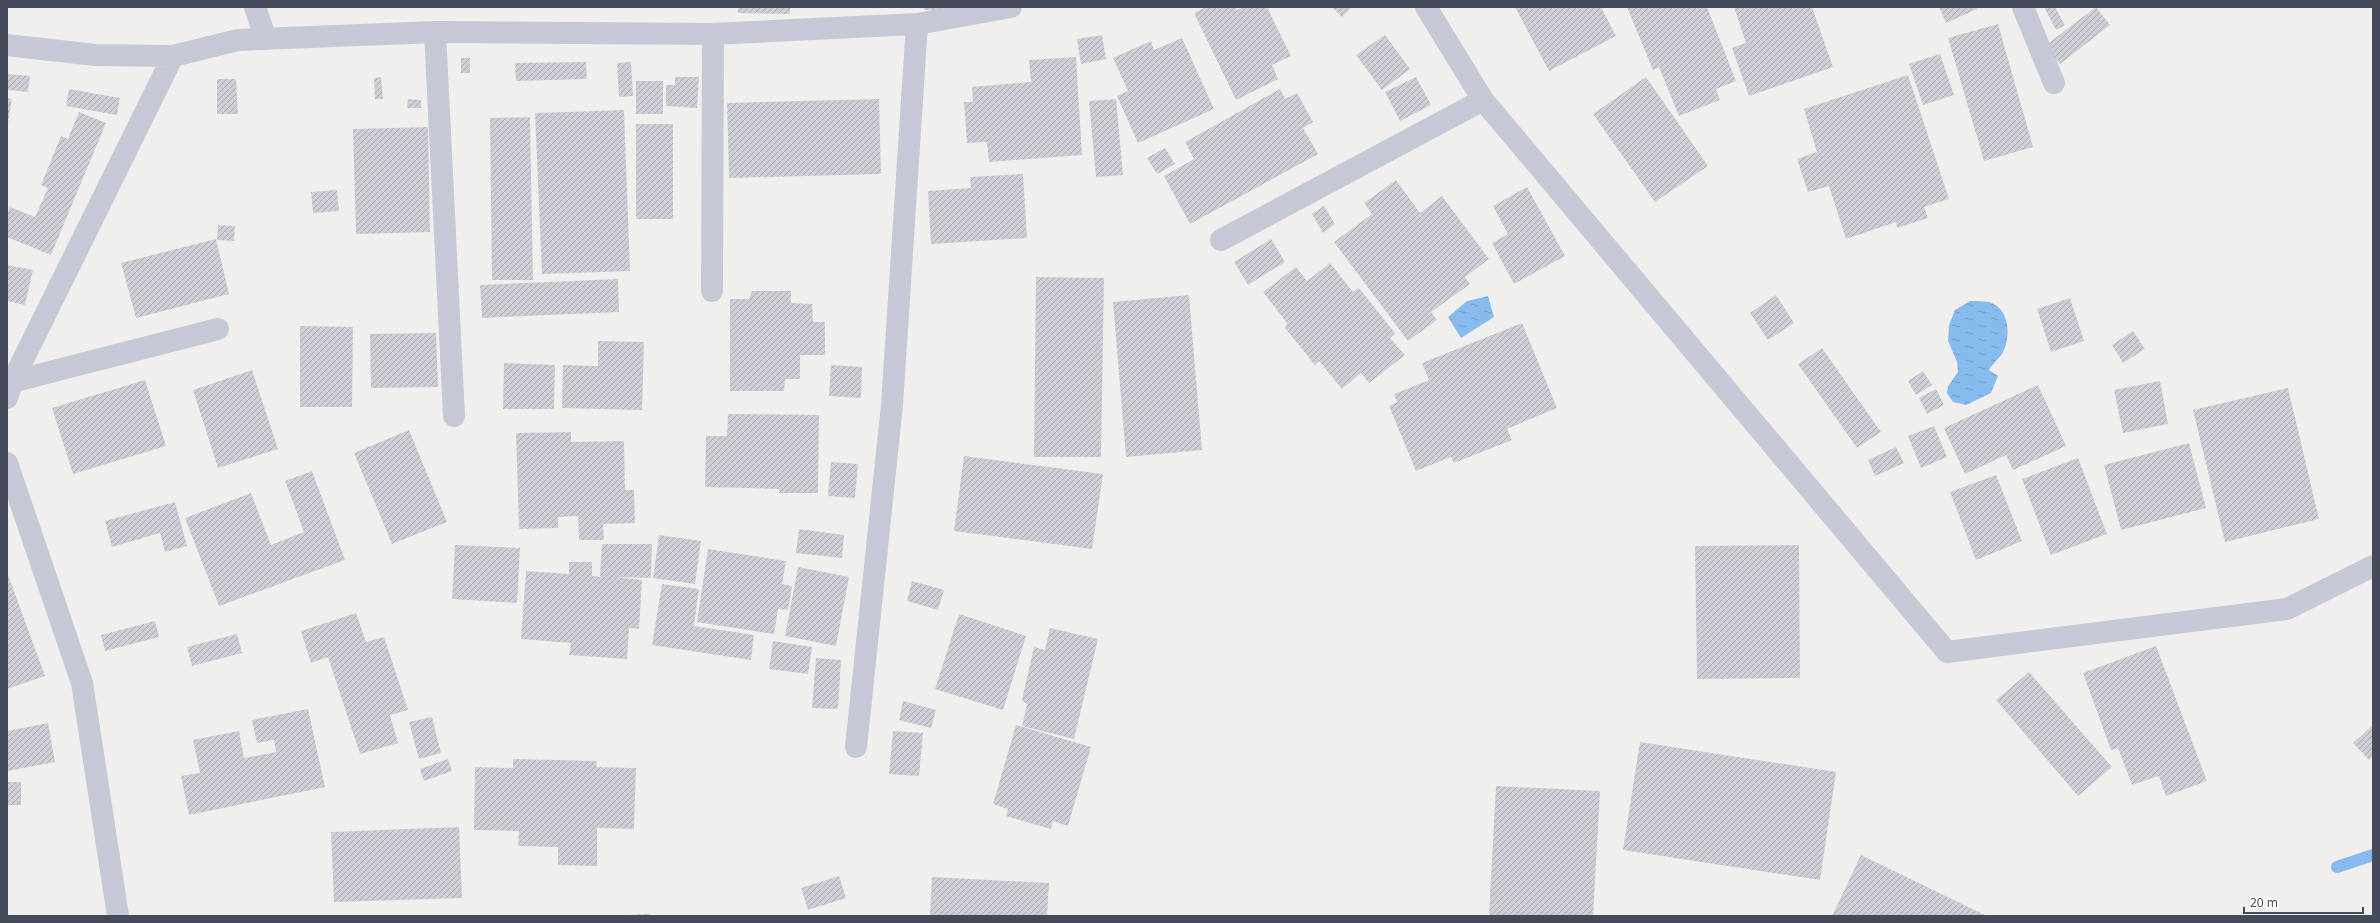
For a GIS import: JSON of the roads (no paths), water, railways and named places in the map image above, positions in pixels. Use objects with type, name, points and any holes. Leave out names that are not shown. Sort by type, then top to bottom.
[{"type":"street","points":[[255,7],[266,40]]},
{"type":"street","points":[[7,45],[95,55],[173,56],[238,40],[435,32],[713,34],[917,24],[1011,7]]},
{"type":"street","points":[[1426,7],[1483,100],[1947,652],[2287,609],[2373,566]]},
{"type":"street","points":[[2023,7],[2054,82]]},
{"type":"street","points":[[856,747],[892,405],[917,24]]},
{"type":"street","points":[[435,32],[454,416]]},
{"type":"street","points":[[712,291],[713,34]]},
{"type":"street","points":[[9,387],[173,56]]},
{"type":"street","points":[[1221,240],[1483,100]]},
{"type":"street","points":[[9,387],[218,329]]},
{"type":"street","points":[[7,463],[82,683],[118,916]]},
{"type":"water","points":[[1488,296],[1494,317],[1461,338],[1448,317],[1467,301]]},
{"type":"water","points":[[1970,301],[1989,302],[1996,305],[2001,310],[2007,322],[2008,329],[2003,353],[1989,370],[1998,376],[1991,393],[1966,405],[1953,402],[1947,393],[1948,386],[1958,372],[1957,362],[1948,341],[1949,325],[1955,310]]},
{"type":"waterway","points":[[2337,867],[2373,855]]}]
